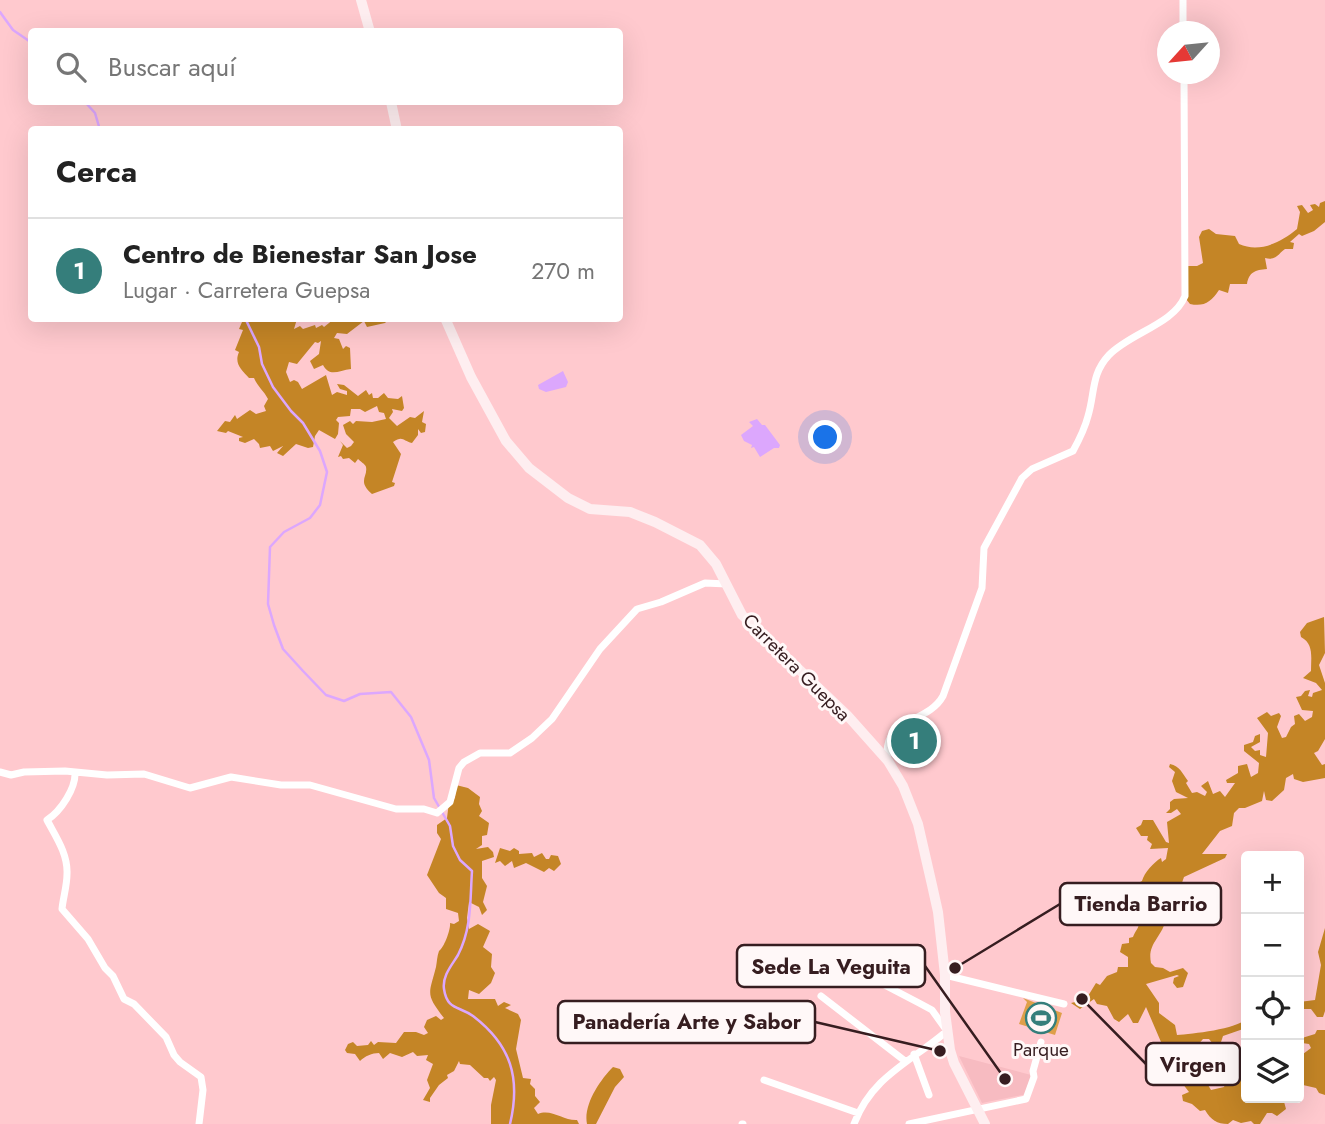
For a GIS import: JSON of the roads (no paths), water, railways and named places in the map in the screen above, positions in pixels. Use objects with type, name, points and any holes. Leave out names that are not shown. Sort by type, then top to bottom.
[{"type":"street","points":[[361,0],[369,28]]},
{"type":"street","points":[[1183,0],[1183,21]]},
{"type":"street","points":[[888,761],[888,739],[897,729],[939,704],[943,696],[982,588],[985,548],[1022,478],[1032,469],[1073,451],[1088,417],[1094,378],[1108,357],[1121,345],[1174,313],[1185,296],[1184,84]]},
{"type":"street","points":[[392,105],[396,126]]},
{"type":"street","name":"Carretera Guepsa","points":[[447,322],[471,377],[506,442],[529,468],[568,498],[590,509],[630,512],[700,545],[716,564],[743,615],[847,715],[888,761],[903,786],[918,824],[938,912],[945,975],[947,1031],[954,1063],[985,1124]]},
{"type":"street","points":[[0,772],[11,775],[24,772],[144,774],[190,788],[231,777],[281,785],[310,785],[396,809],[424,808],[440,811],[450,802],[459,768],[464,762],[480,753],[510,753],[532,738],[552,719],[600,649],[637,609],[705,583],[727,584]]},
{"type":"street","points":[[75,772],[76,777],[65,801],[47,820],[62,845],[66,864],[62,909],[88,939],[113,976],[124,999],[134,1004],[166,1037],[180,1062],[201,1077],[203,1090],[199,1124]]},
{"type":"street","points":[[832,966],[852,968],[932,1010],[947,1031],[878,1083],[854,1124]]},
{"type":"street","points":[[945,975],[1064,1004]]},
{"type":"street","points":[[821,996],[905,1061]]},
{"type":"street","points":[[909,1124],[1026,1099],[1034,1077],[1032,1071],[1041,1042]]},
{"type":"street","points":[[914,1054],[929,1096]]},
{"type":"street","points":[[764,1080],[858,1114]]},
{"type":"waterway","points":[[0,12],[13,30],[28,40]]},
{"type":"waterway","points":[[88,105],[95,113],[99,126]]},
{"type":"waterway","points":[[247,322],[273,387],[303,423],[320,451],[327,472],[320,505],[310,518],[284,532],[270,547],[268,604],[274,625],[283,649],[326,695],[344,701],[360,694],[391,692],[411,717],[429,760],[434,798],[450,826],[453,846],[460,860],[472,871],[468,924],[463,945],[444,980],[444,989],[448,1001],[486,1027],[504,1051],[513,1077],[510,1124]]},
{"type":"place","name":"Centro de Bienestar San Jose","points":[[914,741]]},
{"type":"place","name":"Tienda Barrio","points":[[955,968]]},
{"type":"place","name":"Virgen","points":[[1082,999]]},
{"type":"place","name":"Parque","points":[[1041,1018]]},
{"type":"place","name":"Panadería Arte y Sabor","points":[[940,1051]]},
{"type":"place","name":"Sede La Veguita","points":[[1005,1079]]}]
